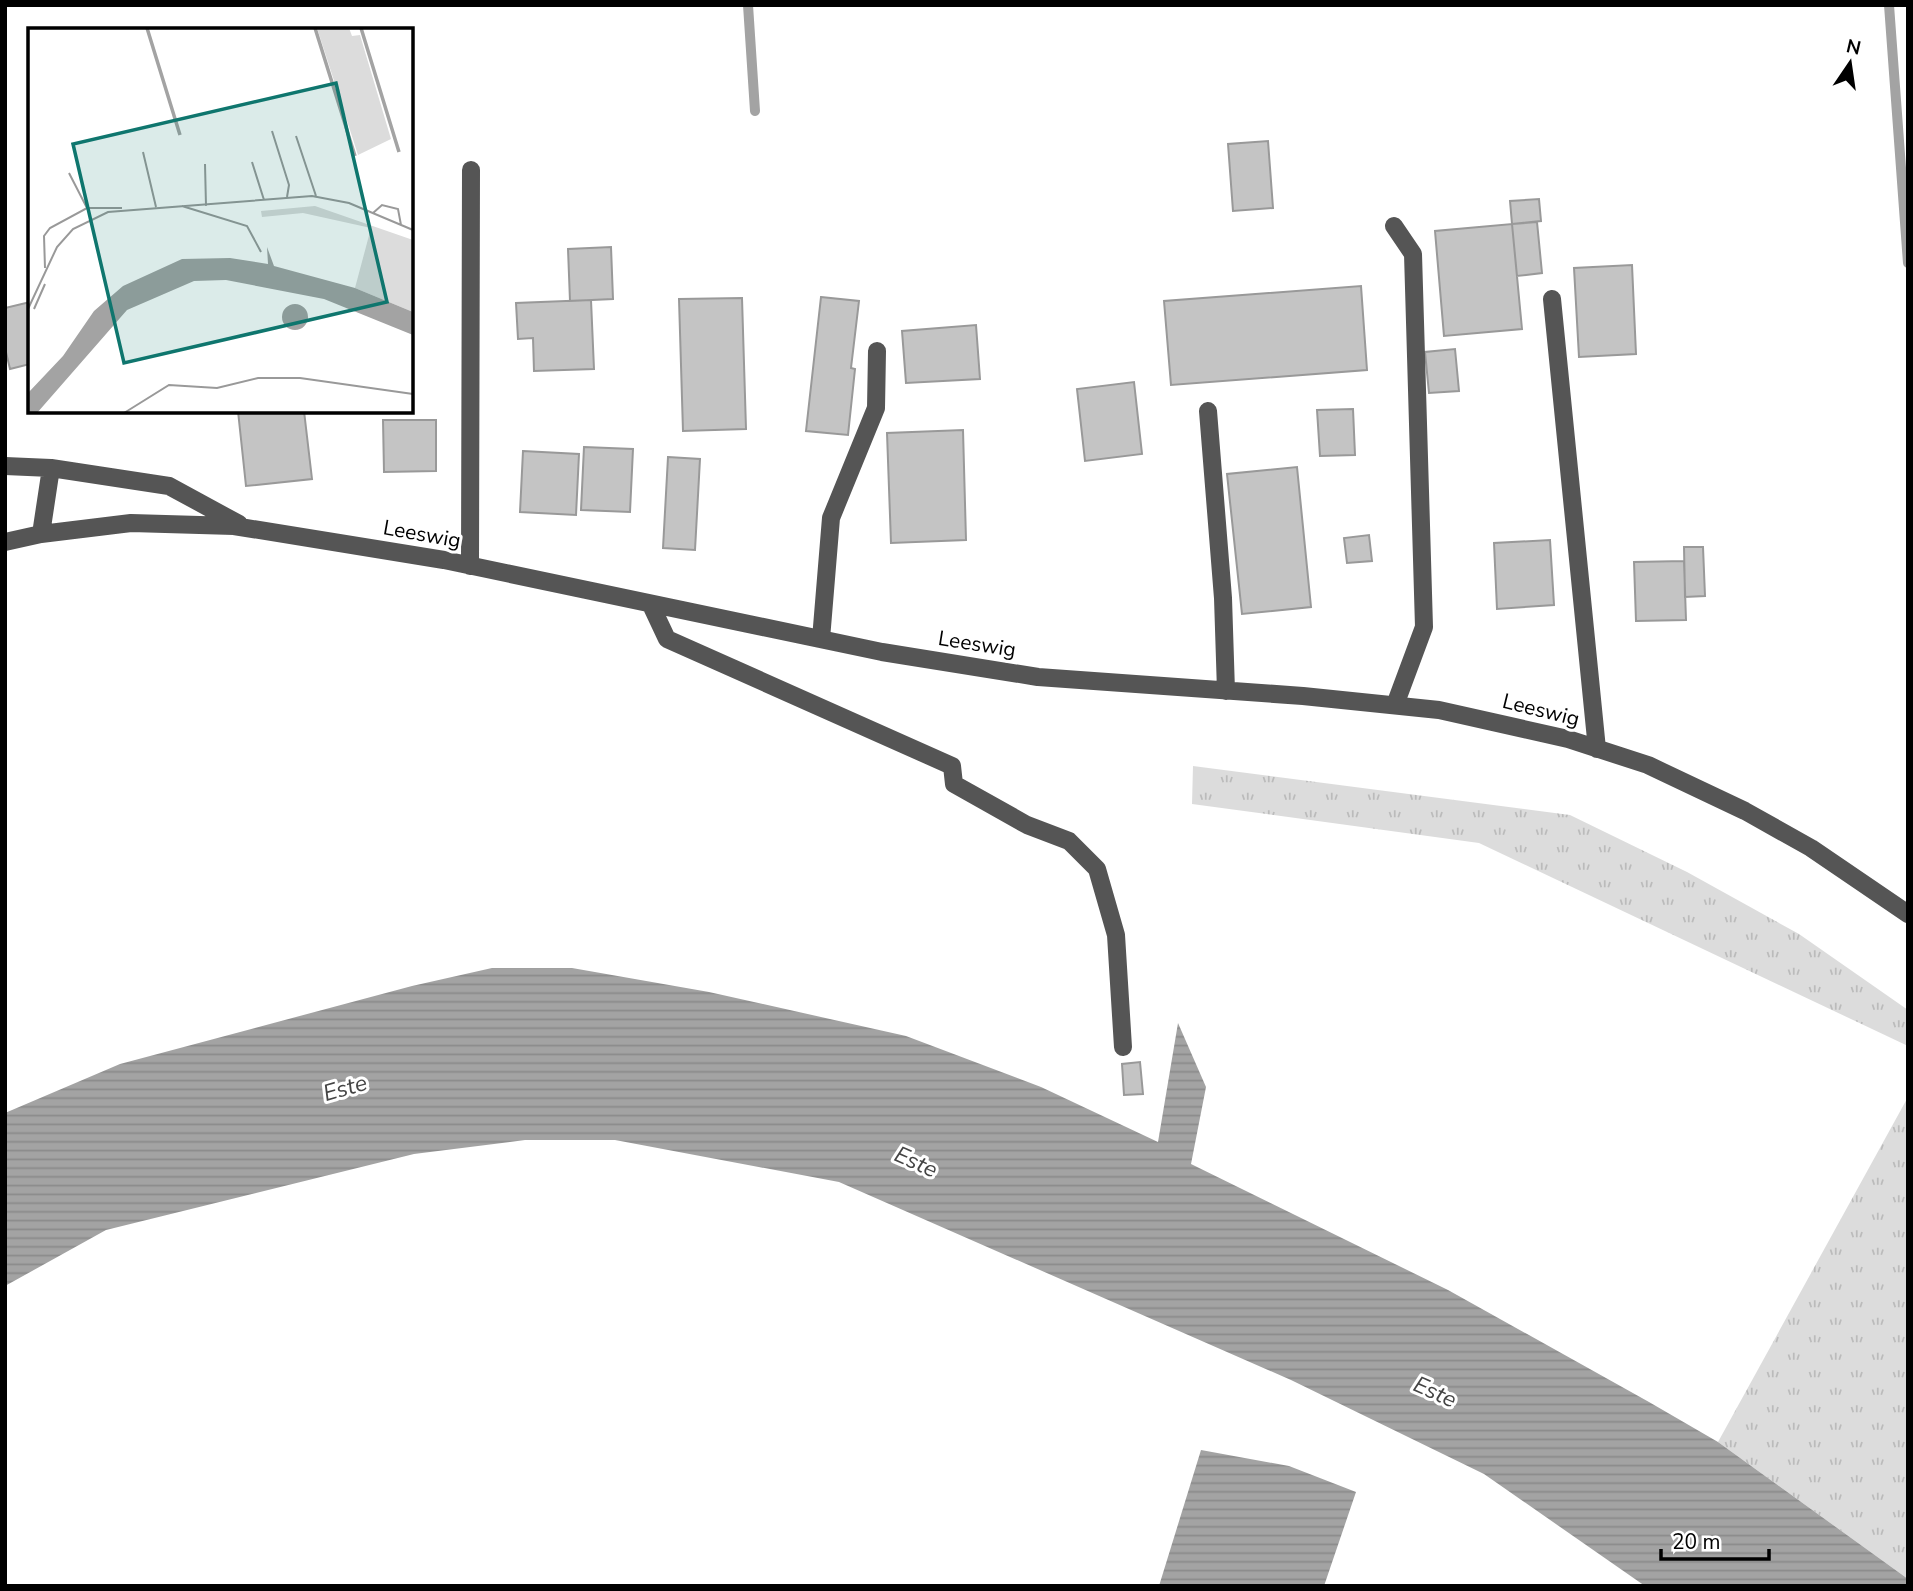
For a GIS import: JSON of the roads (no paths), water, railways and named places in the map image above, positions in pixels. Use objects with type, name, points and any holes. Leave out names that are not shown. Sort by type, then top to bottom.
[{"type":"street","points":[[470,566],[471,170]]},
{"type":"street","points":[[1394,226],[1413,254],[1424,627],[1395,705]]},
{"type":"street","points":[[1552,299],[1597,749]]},
{"type":"street","points":[[821,639],[831,518],[876,408],[877,351]]},
{"type":"street","points":[[1208,411],[1223,598],[1226,691]]},
{"type":"street","points":[[5,466],[51,468],[169,486],[244,527]]},
{"type":"street","points":[[41,534],[51,468]]},
{"type":"street","name":"Leeswig","points":[[5,542],[41,534],[131,523],[244,527],[470,566],[821,639],[1038,677],[1439,710],[1522,727],[1648,765],[1745,811],[1811,849],[1908,914]]},
{"type":"street","points":[[651,605],[667,639],[952,766],[954,784],[1027,825],[1069,841],[1097,869],[1116,935],[1123,1047]]},
{"type":"water","name":"Este","points":[[492,968],[572,968],[709,992],[906,1036],[1041,1087],[1158,1142],[1178,1023],[1206,1087],[1191,1164],[1448,1290],[1718,1442],[1908,1579],[1908,1586],[1645,1586],[1484,1474],[1291,1380],[839,1182],[615,1140],[525,1140],[414,1154],[106,1230],[5,1286],[5,1113],[120,1064],[412,986]]},
{"type":"water","points":[[1201,1450],[1289,1466],[1356,1492],[1324,1586],[1159,1586]]},
{"type":"waterway","points":[[748,5],[755,111]]},
{"type":"waterway","points":[[1889,5],[1908,263]]}]
